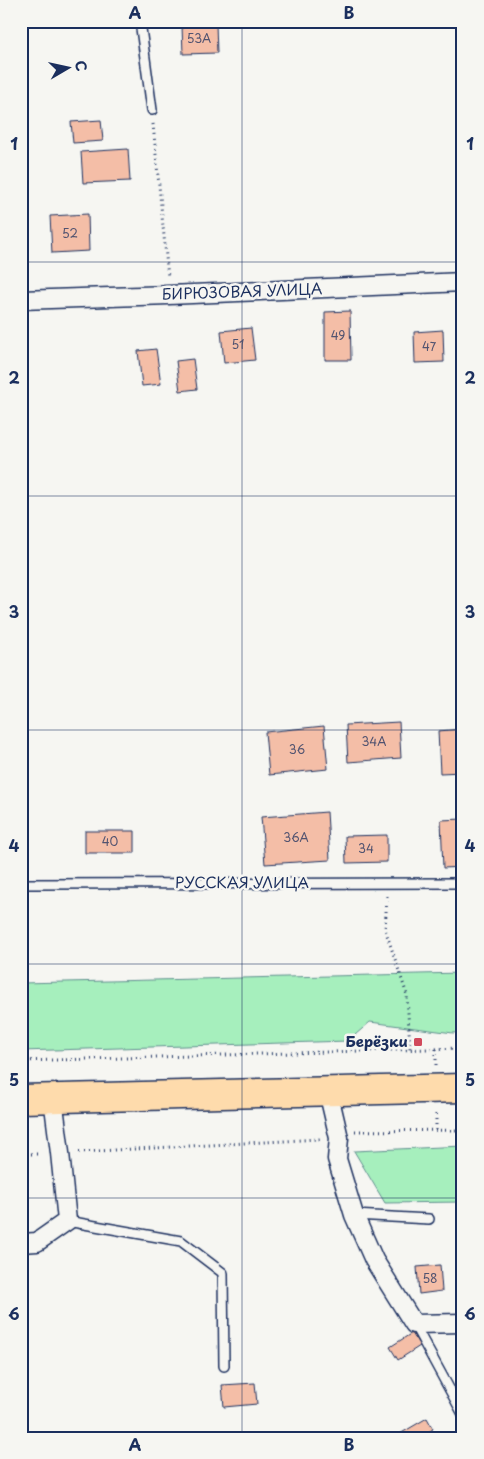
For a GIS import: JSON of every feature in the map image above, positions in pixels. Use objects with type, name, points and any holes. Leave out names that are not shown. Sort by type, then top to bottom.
[{"type":"main road","points":[[21,1099],[463,1088]]},
{"type":"street","name":"БИРЮЗОВАЯ УЛИЦА","points":[[21,300],[463,282]]},
{"type":"street","points":[[328,1091],[338,1134],[338,1159],[354,1214],[374,1260],[414,1324],[463,1322]]},
{"type":"street","points":[[21,1243],[37,1242],[67,1221],[53,1098]]},
{"type":"lane","points":[[140,21],[152,110]]},
{"type":"lane","name":"РУССКАЯ УЛИЦА","points":[[21,884],[463,883]]},
{"type":"lane","points":[[354,1214],[429,1219]]},
{"type":"lane","points":[[67,1221],[181,1241],[223,1274],[224,1366]]},
{"type":"lane","points":[[414,1324],[463,1414]]},
{"type":"path","points":[[152,110],[169,295]]},
{"type":"path","points":[[388,883],[385,929],[407,994],[410,1049]]},
{"type":"path","points":[[21,1061],[463,1048]]},
{"type":"path","points":[[21,1154],[338,1134],[463,1130]]},
{"type":"green space","points":[[463,973],[463,1032],[453,1033],[370,1022],[348,1041],[21,1051],[21,983]]},
{"type":"green space","points":[[463,1146],[463,1202],[385,1203],[354,1151]]},
{"type":"building","points":[[216,24],[217,53],[183,54],[182,26]]},
{"type":"building","points":[[101,120],[103,141],[73,143],[71,122]]},
{"type":"building","points":[[128,149],[130,181],[83,183],[81,152]]},
{"type":"building","points":[[88,214],[89,251],[52,253],[50,216]]},
{"type":"building","points":[[350,311],[351,360],[325,360],[325,312]]},
{"type":"building","points":[[251,328],[255,360],[224,363],[221,331]]},
{"type":"building","points":[[443,330],[444,362],[415,363],[414,332]]},
{"type":"building","points":[[156,349],[161,384],[142,386],[138,351]]},
{"type":"building","points":[[193,359],[197,389],[180,391],[176,361]]},
{"type":"building","points":[[399,722],[401,758],[348,762],[346,725]]},
{"type":"building","points":[[324,726],[328,769],[269,775],[265,732]]},
{"type":"building","points":[[463,729],[463,772],[440,773],[438,731]]},
{"type":"building","points":[[327,812],[330,860],[265,864],[261,817]]},
{"type":"building","points":[[463,819],[463,867],[443,868],[441,820]]},
{"type":"building","points":[[85,831],[135,831],[135,853],[85,853]]},
{"type":"building","points":[[387,835],[387,862],[346,863],[345,836]]},
{"type":"building","points":[[440,1265],[442,1291],[419,1294],[417,1267]]},
{"type":"building","points":[[412,1333],[420,1346],[398,1360],[390,1347]]},
{"type":"building","points":[[255,1383],[257,1404],[224,1407],[222,1385]]},
{"type":"building","points":[[427,1418],[433,1429],[419,1438],[393,1438]]},
{"type":"place","name":"Берёзки","points":[[418,1042]]}]
